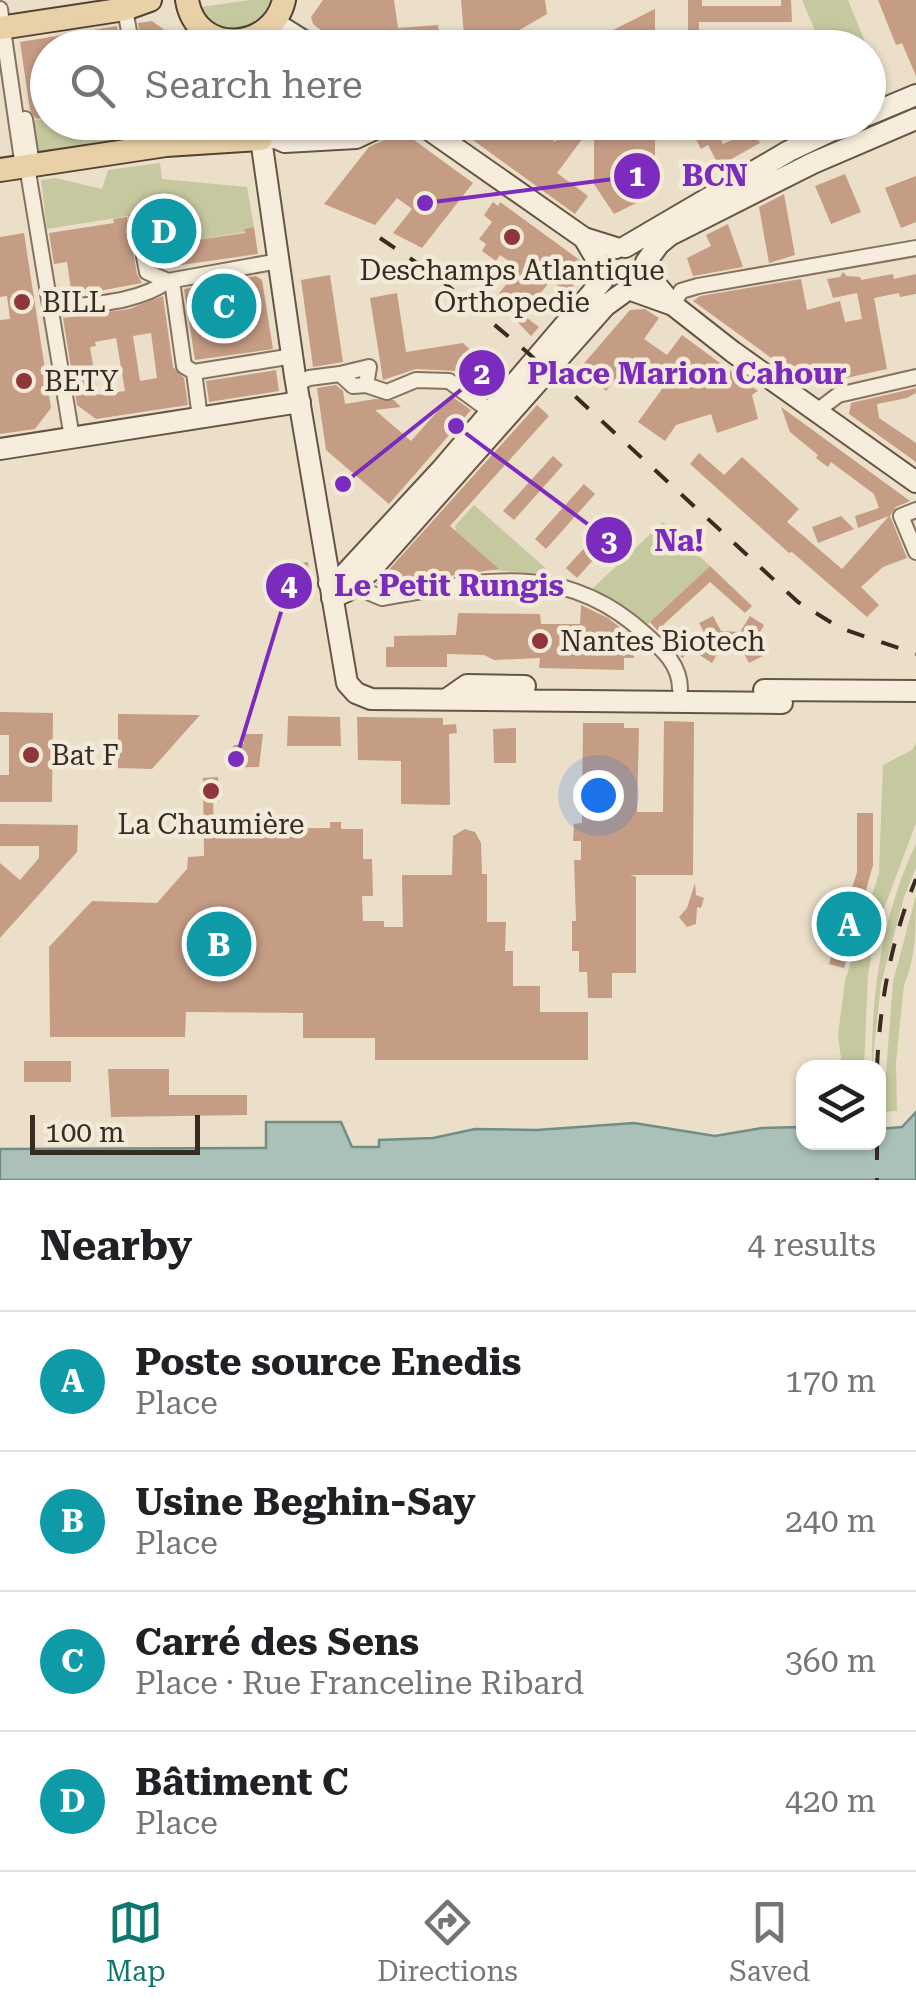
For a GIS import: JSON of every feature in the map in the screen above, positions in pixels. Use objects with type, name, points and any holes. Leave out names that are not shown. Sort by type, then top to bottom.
[{"type":"main road","points":[[1,21],[125,9],[150,0]]},
{"type":"main road","points":[[187,0],[192,16],[205,30]]},
{"type":"main road","points":[[266,30],[274,23],[284,0]]},
{"type":"main road","points":[[21,167],[201,140]]},
{"type":"street","points":[[125,9],[129,30]]},
{"type":"street","points":[[1,21],[21,167],[72,438]]},
{"type":"street","points":[[274,23],[285,30]]},
{"type":"street","points":[[886,108],[916,95]]},
{"type":"street","points":[[886,131],[916,118]]},
{"type":"street","points":[[147,140],[148,148]]},
{"type":"street","points":[[261,140],[343,668],[347,683],[356,693],[372,699],[447,699],[782,691]]},
{"type":"street","points":[[280,140],[329,140]]},
{"type":"street","points":[[444,140],[584,238],[640,253],[672,305],[916,482]]},
{"type":"street","points":[[330,591],[358,582],[602,273],[606,256],[812,140]]},
{"type":"street","points":[[330,591],[420,505],[605,306],[641,286],[659,244],[813,163],[866,140]]},
{"type":"street","points":[[136,220],[148,272],[168,281],[172,288],[184,366],[194,372],[292,356]]},
{"type":"street","points":[[584,238],[609,288],[672,305]]},
{"type":"street","points":[[672,305],[681,290],[698,286],[916,248]]},
{"type":"street","points":[[50,309],[135,296],[154,292],[168,281],[279,262]]},
{"type":"street","points":[[194,372],[200,418]]},
{"type":"street","points":[[0,448],[200,418],[298,393],[309,378],[340,374],[353,386],[387,392],[416,380],[450,381],[490,410]]},
{"type":"street","points":[[818,411],[838,394],[916,377]]},
{"type":"street","points":[[916,510],[901,516],[916,552]]},
{"type":"street","points":[[358,582],[370,594],[382,598],[497,579],[536,582],[574,591],[616,611],[650,638],[680,672],[680,689]]},
{"type":"street","points":[[447,699],[468,685],[916,692]]},
{"type":"green space","points":[[278,0],[264,25],[242,30],[220,30],[195,8]]},
{"type":"green space","points":[[802,0],[848,0],[860,30],[815,30]]},
{"type":"green space","points":[[35,140],[122,140],[37,153]]},
{"type":"green space","points":[[160,163],[162,179],[247,187],[254,227],[185,242],[179,213],[142,219],[141,214],[47,229],[41,180],[55,178],[102,189],[108,170]]},
{"type":"green space","points":[[474,505],[549,571],[546,574],[493,570],[494,565],[456,531],[455,526]]},
{"type":"green space","points":[[663,522],[710,566],[648,624],[592,589]]},
{"type":"green space","points":[[916,743],[916,823],[876,930],[868,975],[864,1060],[841,1060],[838,1035],[845,981],[879,873],[883,765],[912,750]]},
{"type":"green space","points":[[916,844],[916,868],[904,897],[881,984],[872,1060],[881,953]]},
{"type":"green space","points":[[916,895],[914,942],[904,985],[896,1062],[897,1111],[886,1112],[886,1073],[893,982]]},
{"type":"water","points":[[916,1112],[916,1180],[0,1180],[0,1149],[266,1148],[266,1122],[341,1122],[352,1147],[379,1147],[379,1140],[433,1138],[475,1129],[537,1130],[634,1123],[715,1136],[796,1127],[796,1150],[886,1150],[886,1128],[902,1127]]},
{"type":"building","points":[[323,0],[394,0],[398,28],[438,25],[439,30],[321,30],[311,17]]},
{"type":"building","points":[[461,0],[545,0],[547,14],[520,30],[464,30]]},
{"type":"building","points":[[688,0],[702,0],[702,6],[781,6],[781,0],[791,0],[792,22],[699,22],[699,30],[688,30]]},
{"type":"building","points":[[878,0],[916,0],[916,76],[902,43],[896,45]]},
{"type":"building","points":[[655,9],[655,30],[613,30]]},
{"type":"building","points":[[152,21],[165,30],[139,30],[138,23]]},
{"type":"building","points":[[30,40],[30,110],[20,42]]},
{"type":"building","points":[[384,140],[414,140],[473,183],[422,248],[393,233],[412,209],[397,198],[375,225],[324,204],[369,147]]},
{"type":"building","points":[[473,140],[581,140],[557,173],[588,196],[575,214]]},
{"type":"building","points":[[594,140],[655,140],[655,194],[614,214],[594,184]]},
{"type":"building","points":[[696,140],[760,143],[719,166],[708,145],[701,149]]},
{"type":"building","points":[[845,174],[861,212],[831,224],[815,186]]},
{"type":"building","points":[[916,176],[916,222],[901,228],[885,188]]},
{"type":"building","points":[[784,194],[795,255],[769,263],[759,207]]},
{"type":"building","points":[[493,202],[498,206],[500,202],[581,261],[582,276],[567,293],[551,280],[523,315],[539,327],[531,336],[508,312],[512,307],[497,296],[519,268],[500,255],[496,261],[482,251],[486,244],[479,239],[492,222],[484,215]]},
{"type":"building","points":[[180,215],[184,242],[245,233],[244,229],[254,227],[258,254],[181,265],[179,253],[155,256],[148,219]]},
{"type":"building","points":[[127,217],[142,283],[72,296],[67,262],[54,264],[49,233],[114,223],[113,219]]},
{"type":"building","points":[[728,224],[743,267],[693,276],[687,258],[711,246],[706,235]]},
{"type":"building","points":[[24,233],[51,408],[35,429],[0,434],[0,320],[10,319],[7,296],[0,297],[0,237]]},
{"type":"building","points":[[843,272],[861,280],[916,274],[916,294],[874,298],[887,369],[810,386],[693,301],[700,296],[801,279],[807,310],[840,301],[845,322],[862,319],[857,293],[833,298],[827,279],[840,277]]},
{"type":"building","points":[[330,275],[343,362],[313,367],[301,280]]},
{"type":"building","points":[[256,276],[262,280],[273,349],[195,360],[184,289]]},
{"type":"building","points":[[397,293],[406,352],[463,343],[495,373],[480,390],[456,371],[416,369],[383,380],[370,298]]},
{"type":"building","points":[[163,296],[173,367],[184,378],[188,405],[96,419],[77,405],[63,318],[129,309]],"holes":[[[151,333],[157,378],[140,381],[133,336]],[[116,338],[125,391],[98,395],[90,347],[96,346],[95,342]]]},
{"type":"building","points":[[645,309],[659,318],[644,339],[667,355],[682,335],[758,391],[752,395],[758,419],[717,433],[711,414],[676,425],[665,441],[638,422],[662,389],[629,364],[606,391],[580,368],[630,310]]},
{"type":"building","points":[[276,370],[279,391],[209,402],[206,381]]},
{"type":"building","points":[[336,385],[343,391],[345,404],[394,400],[401,407],[375,410],[411,441],[451,396],[471,410],[389,504],[326,450],[317,388]]},
{"type":"building","points":[[916,388],[916,393],[907,398],[877,404],[879,418],[916,443],[916,462],[849,414],[851,403]]},
{"type":"building","points":[[537,405],[549,416],[450,526],[499,569],[428,579],[423,574],[417,581],[406,583],[401,579],[394,585],[376,584]]},
{"type":"building","points":[[781,407],[910,501],[896,507],[890,516],[907,558],[883,567],[861,587],[879,605],[867,617],[690,464],[699,453],[724,475],[742,457],[799,509],[787,522],[842,569],[889,516],[858,528],[855,516],[879,508],[874,494],[831,462],[828,467],[816,458],[818,455],[790,432]]},
{"type":"building","points":[[553,456],[563,465],[514,520],[503,511]]},
{"type":"building","points":[[584,484],[595,494],[546,549],[535,539]]},
{"type":"building","points":[[615,514],[626,523],[577,578],[566,568]]},
{"type":"building","points":[[841,516],[854,529],[818,543],[812,527]]},
{"type":"building","points":[[308,562],[309,575],[291,579],[295,596],[271,598],[273,589],[285,588],[283,565]]},
{"type":"building","points":[[710,566],[752,606],[745,613],[710,582],[663,625],[689,652],[682,658],[650,622]]},
{"type":"building","name":"Nantes Biotech","points":[[581,605],[608,618],[635,639],[634,658],[624,658],[624,670],[539,668],[540,658],[494,660],[484,655],[447,654],[447,667],[386,667],[386,647],[394,647],[394,636],[456,635],[458,613],[540,614],[541,624],[580,624]]},
{"type":"building","points":[[713,616],[721,631],[740,632],[750,616],[764,625],[755,641],[763,656],[749,663],[741,648],[721,648],[712,663],[698,654],[708,640],[699,623]]},
{"type":"building","name":"Bat F","points":[[0,712],[53,713],[52,802],[0,802],[0,775],[9,775],[9,735],[0,735]]},
{"type":"building","points":[[118,714],[200,715],[152,769],[118,768]]},
{"type":"building","points":[[288,716],[340,717],[341,746],[287,746]]},
{"type":"building","points":[[357,717],[443,718],[443,725],[456,724],[457,733],[449,734],[450,805],[401,804],[401,761],[358,760]]},
{"type":"building","points":[[664,721],[694,722],[693,875],[630,875],[636,877],[636,973],[612,973],[612,998],[588,998],[587,972],[579,972],[579,951],[572,951],[572,921],[576,921],[574,860],[581,860],[581,841],[573,841],[574,824],[582,823],[583,723],[624,723],[624,728],[639,728],[637,812],[663,812]]},
{"type":"building","points":[[516,728],[516,763],[494,763],[493,729]]},
{"type":"building","points":[[244,734],[263,734],[259,767],[228,768],[228,754],[234,745],[244,744]]},
{"type":"building","points":[[218,777],[219,801],[213,801],[214,829],[330,828],[330,822],[341,822],[341,829],[363,829],[363,859],[372,859],[373,896],[362,896],[363,921],[384,921],[384,927],[403,927],[402,875],[452,875],[453,836],[465,829],[475,832],[481,843],[482,874],[487,874],[487,922],[506,922],[505,951],[513,951],[513,986],[540,986],[540,1012],[588,1012],[588,1060],[375,1060],[375,1038],[303,1038],[303,1013],[186,1012],[185,1037],[50,1037],[49,947],[92,901],[157,903],[187,869],[188,857],[204,856],[203,778]]},
{"type":"building","points":[[857,813],[873,813],[873,865],[844,968],[829,964],[857,872]]},
{"type":"building","points":[[0,824],[78,825],[77,852],[0,938],[0,863],[20,880],[39,858],[39,846],[0,846]]},
{"type":"building","points":[[695,883],[696,895],[704,898],[701,908],[697,907],[696,924],[687,927],[679,917],[687,908]]},
{"type":"building","points":[[24,1061],[71,1061],[71,1082],[24,1082]]},
{"type":"building","points":[[108,1069],[169,1069],[169,1095],[247,1095],[247,1115],[111,1117]]},
{"type":"railway","points":[[380,238],[435,275],[527,352],[798,602],[840,628],[916,654]]},
{"type":"railway","points":[[878,1060],[888,971],[916,879]]},
{"type":"railway","points":[[877,1150],[877,1180]]},
{"type":"place","name":"BCN","points":[[425,203]]},
{"type":"place","name":"Bâtiment C","points":[[164,231]]},
{"type":"place","name":"Deschamps Atlantique Orthopedie","points":[[512,237]]},
{"type":"place","name":"BILL","points":[[22,302]]},
{"type":"place","name":"Carré des Sens","points":[[224,306]]},
{"type":"place","name":"BETY","points":[[24,381]]},
{"type":"place","name":"Na!","points":[[456,426]]},
{"type":"place","name":"Place Marion Cahour","points":[[343,484]]},
{"type":"place","name":"Nantes Biotech","points":[[540,641]]},
{"type":"place","name":"Bat F","points":[[31,755]]},
{"type":"place","name":"Le Petit Rungis","points":[[236,759]]},
{"type":"place","name":"La Chaumière","points":[[211,791]]},
{"type":"place","name":"Poste source Enedis","points":[[849,924]]},
{"type":"place","name":"Usine Beghin-Say","points":[[219,944]]}]
